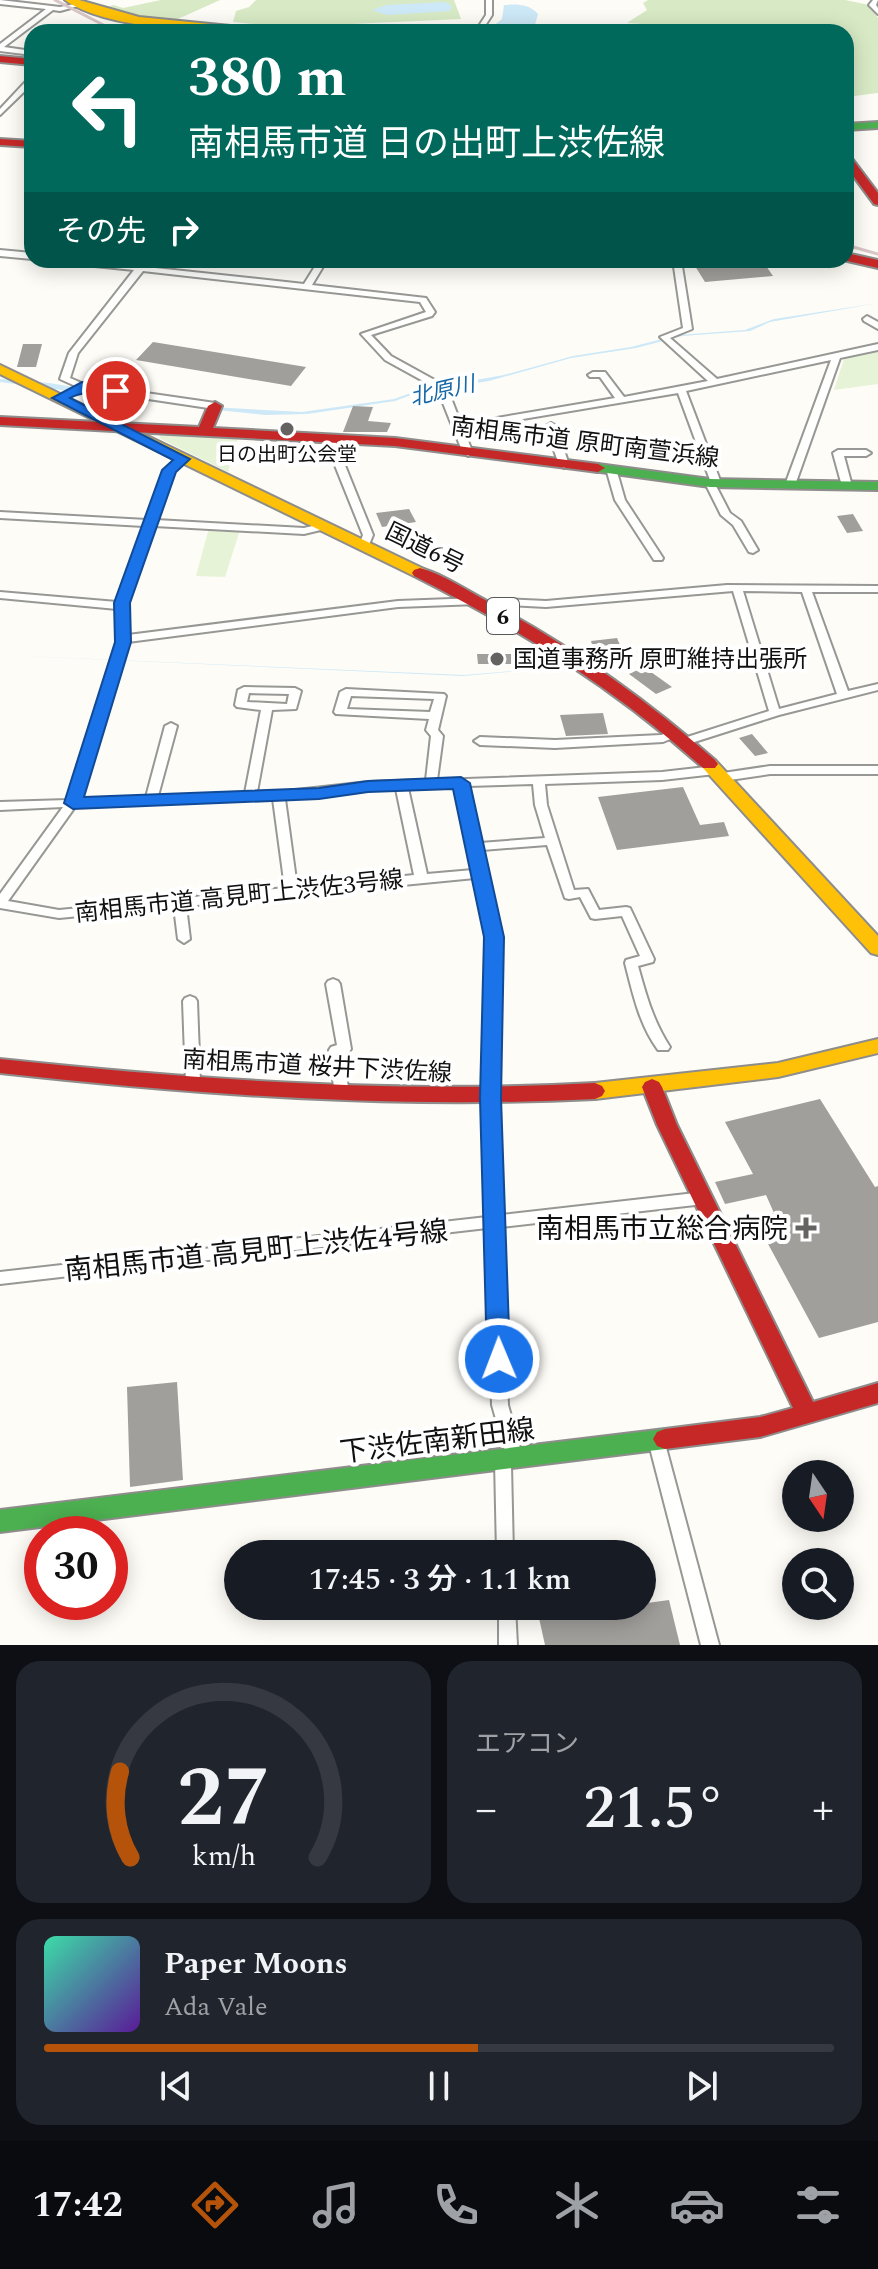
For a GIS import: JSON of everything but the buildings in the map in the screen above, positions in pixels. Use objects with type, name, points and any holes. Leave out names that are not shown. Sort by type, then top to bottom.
[{"type":"main road","points":[[75,3],[124,17],[188,24]]},
{"type":"main road","points":[[0,59],[24,61]]},
{"type":"main road","points":[[854,126],[878,125]]},
{"type":"main road","points":[[0,142],[24,144]]},
{"type":"main road","points":[[854,167],[878,170]]},
{"type":"main road","points":[[854,172],[878,201]]},
{"type":"main road","points":[[854,259],[878,264]]},
{"type":"main road","name":"国道6号","points":[[0,369],[20,379],[68,392],[118,426],[483,604],[593,669],[681,737],[719,773],[878,948]]},
{"type":"main road","name":"南相馬市道 原町南萱浜線","points":[[0,421],[118,426],[211,416],[329,438],[395,442],[713,483],[878,486]]},
{"type":"main road","name":"南相馬市道 桜井下渋佐線","points":[[0,1066],[342,1094],[490,1098],[739,1078],[806,1067],[878,1046]]},
{"type":"main road","points":[[652,1087],[808,1415]]},
{"type":"main road","name":"下渋佐南新田線","points":[[0,1521],[760,1427],[878,1393]]},
{"type":"street","points":[[483,24],[489,15],[489,0]]},
{"type":"street","points":[[877,0],[872,5],[878,12]]},
{"type":"street","points":[[0,2],[52,8],[75,3]]},
{"type":"street","points":[[31,24],[52,8]]},
{"type":"street","points":[[0,48],[24,30]]},
{"type":"street","points":[[0,48],[24,52]]},
{"type":"street","points":[[0,113],[24,88]]},
{"type":"street","points":[[0,253],[24,255]]},
{"type":"street","points":[[141,268],[74,353],[65,379],[68,392],[211,416]]},
{"type":"street","points":[[174,268],[423,300],[431,312],[429,314],[365,334],[388,358],[439,388],[468,453]]},
{"type":"street","points":[[307,286],[318,268]]},
{"type":"street","points":[[678,268],[688,329],[666,339],[715,382]]},
{"type":"street","points":[[867,319],[878,326]]},
{"type":"street","points":[[459,427],[681,389],[878,347]]},
{"type":"street","points":[[790,485],[836,358]]},
{"type":"street","points":[[593,375],[602,374],[621,400]]},
{"type":"street","points":[[681,389],[726,515],[737,523],[753,550]]},
{"type":"street","points":[[551,426],[564,465]]},
{"type":"street","points":[[329,438],[368,535],[364,545]]},
{"type":"street","points":[[847,486],[838,453],[866,453]]},
{"type":"street","points":[[0,904],[73,803],[123,639],[121,606],[169,470],[183,459]]},
{"type":"street","points":[[612,472],[620,500],[658,558]]},
{"type":"street","points":[[0,515],[312,531],[325,526]]},
{"type":"street","points":[[123,639],[398,604],[546,604],[737,588],[877,592]]},
{"type":"street","points":[[737,588],[775,713]]},
{"type":"street","points":[[806,589],[844,697]]},
{"type":"street","points":[[0,595],[121,606]]},
{"type":"street","points":[[480,741],[555,744],[681,737],[878,687]]},
{"type":"street","points":[[431,784],[437,736],[432,730],[433,716],[440,696],[346,692],[340,712],[433,716]]},
{"type":"street","points":[[250,796],[267,707]]},
{"type":"street","points":[[151,800],[171,726]]},
{"type":"street","points":[[0,806],[250,796],[401,785],[770,770],[878,770]]},
{"type":"street","points":[[539,780],[541,805],[569,895],[584,892],[595,915],[626,911],[648,959],[631,963],[645,1016],[663,1047]]},
{"type":"street","points":[[461,783],[494,937],[490,1098],[500,1405],[509,1460],[506,1540]]},
{"type":"street","points":[[401,785],[421,877]]},
{"type":"street","points":[[278,794],[291,889]]},
{"type":"street","points":[[475,847],[552,841]]},
{"type":"street","name":"南相馬市道 高見町上渋佐3号線","points":[[0,904],[59,914],[480,873]]},
{"type":"street","points":[[179,900],[184,939]]},
{"type":"street","points":[[333,984],[342,1094]]},
{"type":"street","points":[[190,1001],[193,1083]]},
{"type":"street","name":"南相馬市道 高見町上渋佐4号線","points":[[0,1278],[704,1198]]},
{"type":"street","points":[[656,1440],[710,1645]]},
{"type":"street","points":[[507,1620],[508,1645]]},
{"type":"green space","points":[[161,0],[220,0],[169,23],[97,9],[114,5],[123,8]]},
{"type":"green space","points":[[256,0],[454,0],[461,19],[351,24],[233,22],[236,11],[249,7]]},
{"type":"green space","points":[[648,0],[845,0],[869,5],[878,18],[878,93],[854,96],[854,24],[627,23],[647,10],[643,3]]},
{"type":"green space","points":[[878,349],[878,384],[834,390],[844,359]]},
{"type":"green space","points":[[162,432],[238,437],[228,472],[159,438]]},
{"type":"green space","points":[[209,528],[240,530],[225,577],[196,576]]},
{"type":"water","points":[[445,2],[452,6],[450,11],[387,15],[372,10],[386,5]]},
{"type":"water","points":[[504,5],[522,5],[538,14],[535,24],[496,24],[502,19]]},
{"type":"water","points":[[878,303],[770,322],[750,331],[682,336],[636,348],[571,358],[489,381],[419,392],[395,401],[307,414],[265,415],[208,409],[0,382],[0,379],[49,383],[192,406],[302,412],[394,399],[419,390],[504,375],[573,356],[631,347],[678,335],[745,330],[774,319]]},
{"type":"water","points":[[0,655],[464,675],[565,667],[463,676]]},
{"type":"railway","points":[[55,0],[102,24]]},
{"type":"railway","points":[[854,247],[878,254]]},
{"type":"traffic: fast","points":[[854,126],[878,125]]},
{"type":"traffic: fast","points":[[598,468],[710,483],[878,486]]},
{"type":"traffic: fast","points":[[0,1521],[665,1439]]},
{"type":"traffic: slow","points":[[70,0],[116,16],[172,24]]},
{"type":"traffic: slow","points":[[0,369],[420,573]]},
{"type":"traffic: slow","points":[[709,764],[878,948]]},
{"type":"traffic: slow","points":[[595,1091],[778,1070],[878,1046]]},
{"type":"traffic: jam","points":[[0,59],[24,61]]},
{"type":"traffic: jam","points":[[0,142],[24,144]]},
{"type":"traffic: jam","points":[[854,169],[878,201]]},
{"type":"traffic: jam","points":[[854,259],[878,264]]},
{"type":"traffic: jam","points":[[205,430],[215,406]]},
{"type":"traffic: jam","points":[[0,421],[395,442],[598,468]]},
{"type":"traffic: jam","points":[[420,573],[498,613],[572,658],[643,708],[709,764]]},
{"type":"traffic: jam","points":[[0,1066],[297,1092],[446,1096],[595,1091]]},
{"type":"traffic: jam","points":[[652,1087],[667,1125],[808,1415]]},
{"type":"traffic: jam","points":[[665,1439],[760,1427],[878,1393]]},
{"type":"place","name":"日の出町公会堂","points":[[287,429]]},
{"type":"place","name":"国道事務所 原町維持出張所","points":[[497,659]]},
{"type":"place","name":"南相馬市立総合病院","points":[[806,1228]]},
{"type":"route","points":[[116,391],[82,386],[59,398],[183,459],[169,470],[122,603],[123,642],[73,803],[287,795],[368,786],[461,783],[494,937],[490,1098],[499,1359]]},
{"type":"water label","name":"北原川","points":[[442,390]]}]
